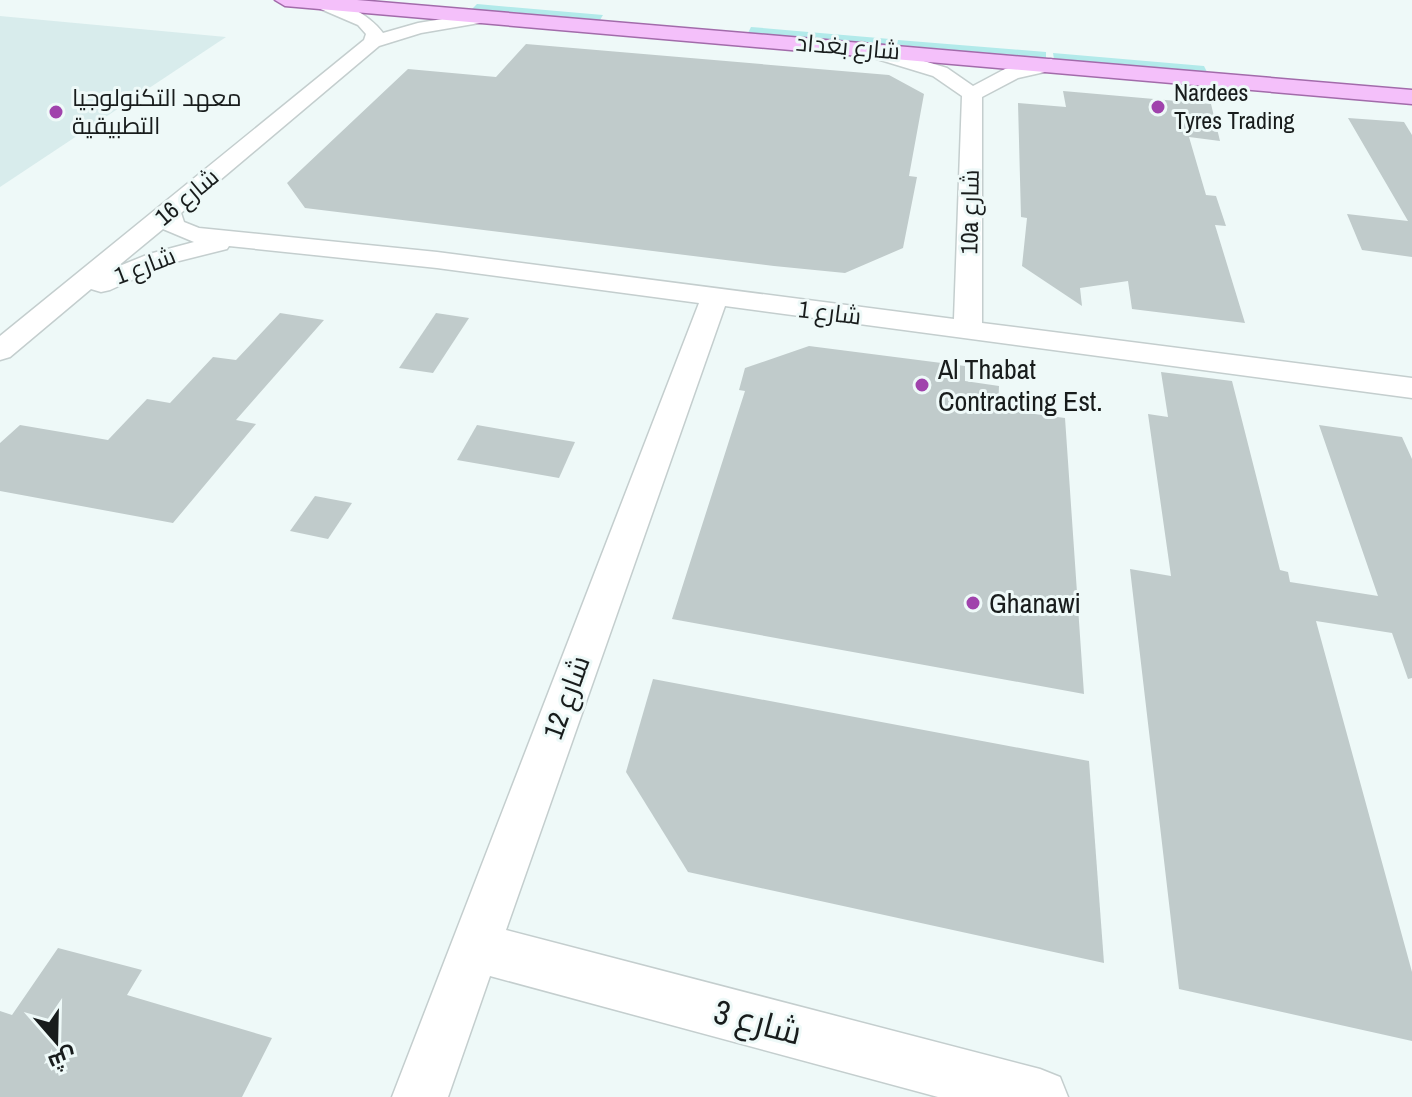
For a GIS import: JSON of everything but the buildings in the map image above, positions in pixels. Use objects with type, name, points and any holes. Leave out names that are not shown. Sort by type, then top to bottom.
[{"type":"main road","name":"شارع بغداد","points":[[285,0],[1412,97]]},
{"type":"main road","name":"شارع بغداد","points":[[502,0],[1412,76]]},
{"type":"street","points":[[322,3],[364,21],[375,34],[373,42]]},
{"type":"street","name":"شارع 16","points":[[0,351],[373,42],[418,28],[485,17]]},
{"type":"street","points":[[861,48],[940,72],[972,94],[1012,73],[1051,65]]},
{"type":"street","name":"10a شارع","points":[[968,330],[972,94]]},
{"type":"street","points":[[224,166],[213,189],[216,213],[248,240]]},
{"type":"street","name":"شارع 1","points":[[169,212],[173,226],[182,232],[437,260],[1412,388]]},
{"type":"street","name":"شارع 1","points":[[48,311],[115,276],[158,259],[203,247],[248,240]]},
{"type":"street","name":"شارع 12","points":[[420,1097],[714,298]]},
{"type":"street","name":"شارع 3","points":[[475,947],[1040,1097]]},
{"type":"shaded area","points":[[477,4],[603,15],[600,20],[472,9]]},
{"type":"shaded area","name":"معهد التكنولوجيا التطبيقية","points":[[0,16],[226,37],[0,187]]},
{"type":"shaded area","points":[[751,27],[890,39],[889,45],[748,33]]},
{"type":"shaded area","points":[[898,40],[1046,52],[1046,58],[897,45]]},
{"type":"shaded area","points":[[1053,53],[1204,66],[1207,72],[1054,59]]},
{"type":"place","name":"Nardees Tyres Trading","points":[[1158,107]]},
{"type":"place","name":"معهد التكنولوجيا التطبيقية","points":[[56,112]]},
{"type":"place","name":"Al Thabat Contracting Est.","points":[[922,385]]},
{"type":"place","name":"Ghanawi","points":[[973,603]]}]
